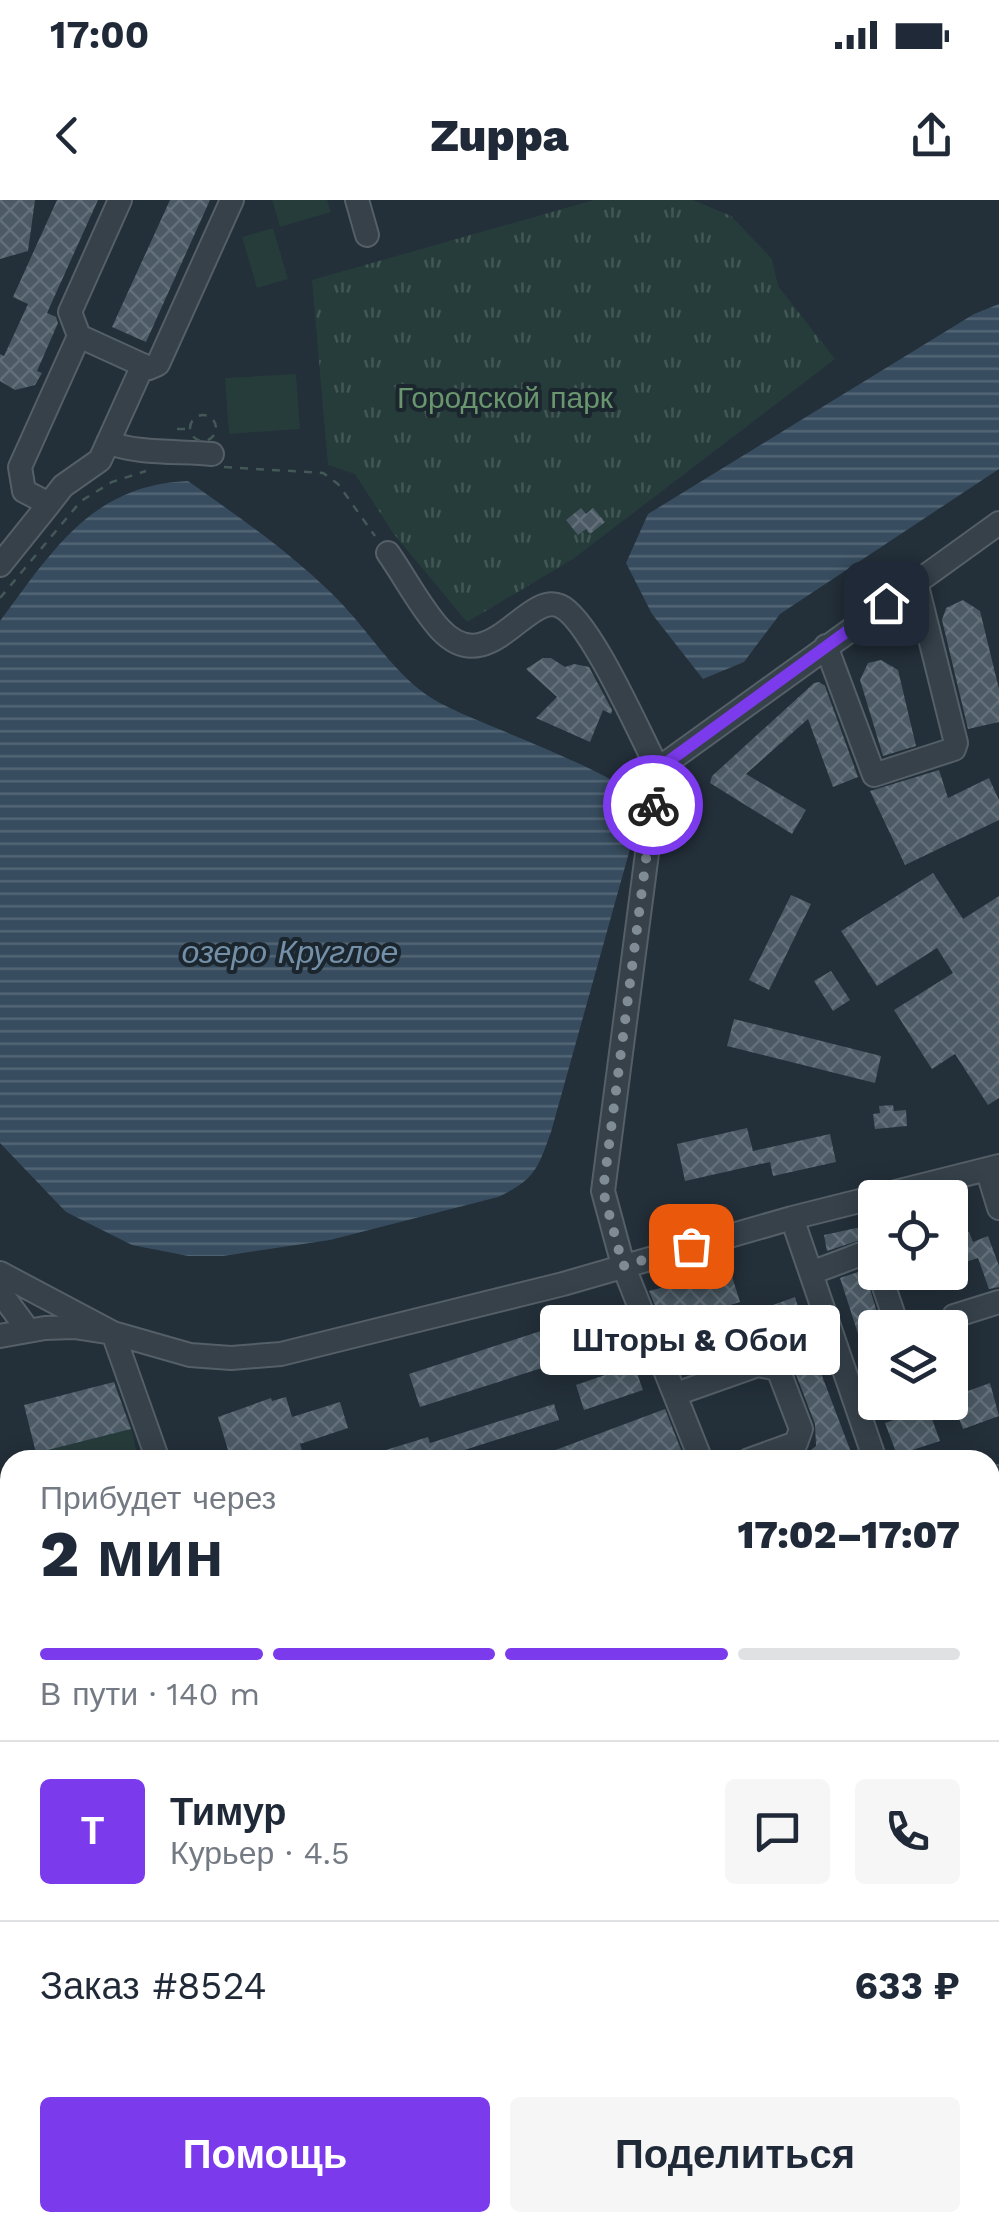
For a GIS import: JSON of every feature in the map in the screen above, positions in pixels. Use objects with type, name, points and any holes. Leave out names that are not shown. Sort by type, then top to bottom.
[{"type":"street","points":[[49,504],[24,491],[20,467],[79,336],[71,308],[120,200]]},
{"type":"street","points":[[79,336],[154,368],[232,200]]},
{"type":"street","points":[[357,200],[367,235]]},
{"type":"street","points":[[0,565],[63,486],[100,460],[143,365]]},
{"type":"street","points":[[108,442],[126,450],[147,448],[212,461]]},
{"type":"street","points":[[658,769],[999,522]]},
{"type":"street","points":[[388,553],[442,631],[467,646],[483,645],[545,606],[566,610],[590,638],[658,769],[603,1191],[623,1266],[697,1450]]},
{"type":"street","points":[[826,646],[874,775],[954,748],[916,582]]},
{"type":"street","points":[[0,1336],[74,1327],[113,1333],[190,1355],[268,1356],[563,1284],[792,1218],[993,1168],[999,1208]]},
{"type":"street","points":[[792,1218],[872,1450]]},
{"type":"street","points":[[811,1273],[858,1255]]},
{"type":"street","points":[[0,1273],[113,1333],[154,1450]]},
{"type":"street","points":[[0,1292],[28,1330]]},
{"type":"street","points":[[968,1312],[999,1302]]},
{"type":"street","points":[[676,1394],[758,1364],[778,1369],[800,1430],[796,1443],[777,1450]]},
{"type":"path","points":[[203,406],[203,415]]},
{"type":"path","points":[[190,428],[194,419],[203,415]]},
{"type":"path","points":[[190,428],[198,441],[213,438],[216,423],[203,415]]},
{"type":"path","points":[[177,429],[190,428]]},
{"type":"path","points":[[212,461],[323,473],[338,484],[388,553]]},
{"type":"path","points":[[0,598],[81,501],[112,482],[151,470]]},
{"type":"green space","points":[[272,200],[327,200],[331,212],[280,227]]},
{"type":"green space","name":"Городской парк","points":[[594,200],[693,200],[731,216],[772,259],[778,286],[835,359],[573,559],[467,622],[393,533],[355,474],[328,465],[312,280]]},
{"type":"green space","points":[[273,228],[288,279],[257,288],[242,237]]},
{"type":"green space","points":[[296,374],[300,429],[229,434],[225,378]]},
{"type":"green space","points":[[131,1429],[136,1450],[48,1450]]},
{"type":"water","points":[[999,304],[999,469],[780,614],[744,662],[703,679],[652,614],[626,563],[648,514],[974,314]]},
{"type":"water","name":"озеро Круглое","points":[[188,481],[307,571],[420,690],[451,709],[610,779],[632,793],[643,806],[642,822],[630,849],[547,1144],[528,1178],[498,1197],[330,1240],[223,1256],[188,1256],[132,1245],[66,1212],[0,1143],[0,621],[57,547],[100,508],[155,485]]},
{"type":"building","points":[[0,200],[35,200],[28,251],[0,259]]},
{"type":"building","points":[[57,200],[98,200],[47,313],[56,317],[58,323],[37,371],[42,373],[35,385],[15,390],[0,381],[0,354],[4,356],[28,304],[13,297]]},
{"type":"building","points":[[170,200],[210,200],[146,342],[112,327]]},
{"type":"building","points":[[581,508],[586,514],[593,508],[605,522],[590,534],[586,529],[578,535],[566,520]]},
{"type":"building","points":[[963,600],[980,611],[999,689],[999,722],[968,729],[942,620],[946,608]]},
{"type":"building","points":[[543,658],[551,658],[565,667],[589,667],[612,710],[611,714],[603,710],[590,742],[536,718],[557,697],[526,669]]},
{"type":"building","points":[[881,660],[898,670],[916,746],[883,756],[860,680],[868,663]]},
{"type":"building","points":[[819,682],[825,686],[858,777],[833,787],[808,719],[746,774],[806,810],[792,834],[710,783],[712,776]]},
{"type":"building","points":[[939,770],[948,798],[989,778],[999,800],[999,820],[905,865],[870,791]]},
{"type":"building","points":[[933,873],[963,919],[999,896],[999,1098],[988,1105],[955,1054],[932,1069],[894,1010],[953,973],[937,948],[877,986],[841,931]]},
{"type":"building","points":[[791,895],[811,904],[769,990],[749,980]]},
{"type":"building","points":[[831,971],[850,1000],[833,1011],[814,981]]},
{"type":"building","points":[[734,1019],[881,1056],[875,1083],[727,1046]]},
{"type":"building","points":[[893,1105],[894,1111],[906,1110],[907,1126],[875,1129],[873,1114],[880,1113],[879,1106]]},
{"type":"building","points":[[747,1128],[753,1151],[830,1134],[836,1162],[773,1176],[770,1162],[685,1181],[677,1144]]},
{"type":"building","points":[[858,1228],[858,1241],[827,1251],[824,1235]]},
{"type":"building","points":[[968,1232],[973,1242],[988,1236],[999,1266],[999,1287],[989,1289],[978,1258],[968,1261]]},
{"type":"building","points":[[730,1270],[740,1302],[701,1314],[698,1307],[660,1318],[649,1291]]},
{"type":"building","points":[[858,1272],[858,1290],[870,1290],[876,1310],[858,1310],[858,1334],[840,1278]]},
{"type":"building","points":[[795,1297],[850,1450],[811,1450],[816,1446],[815,1424],[792,1364],[781,1349],[777,1350],[762,1309]]},
{"type":"building","points":[[562,1324],[573,1358],[420,1407],[409,1374]]},
{"type":"building","points":[[743,1336],[748,1350],[713,1363],[708,1349]]},
{"type":"building","points":[[634,1365],[643,1390],[584,1410],[576,1385]]},
{"type":"building","points":[[114,1382],[131,1429],[35,1450],[24,1405]]},
{"type":"building","points":[[990,1383],[999,1416],[963,1429],[960,1420],[968,1420],[968,1391]]},
{"type":"building","points":[[286,1397],[292,1417],[340,1402],[348,1428],[300,1444],[302,1450],[228,1450],[218,1417],[271,1398],[272,1401]]},
{"type":"building","points":[[554,1404],[559,1420],[464,1450],[386,1450],[428,1437],[430,1443]]},
{"type":"building","points":[[665,1409],[681,1450],[555,1450]]},
{"type":"building","points":[[932,1420],[940,1441],[912,1450],[895,1450],[885,1423]]},
{"type":"way so far","points":[[653,805],[603,1191],[623,1266],[691,1246]]},
{"type":"place","name":"Шторы & Обои","points":[[691,1246]]},
{"type":"route","points":[[653,805],[658,769],[886,603]]}]
